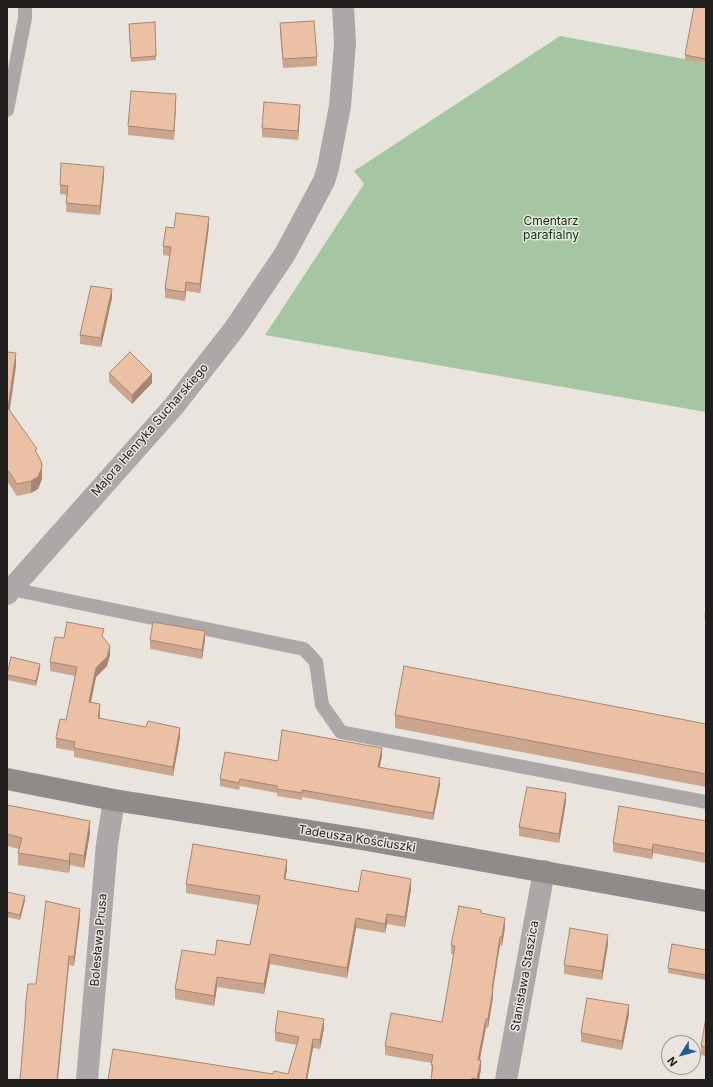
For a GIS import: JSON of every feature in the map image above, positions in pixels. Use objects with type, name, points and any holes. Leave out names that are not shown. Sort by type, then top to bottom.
[{"type":"main road","name":"Tadeusza Kościuszki","points":[[7,779],[114,800],[367,840],[706,901]]},
{"type":"street","name":"Majora Henryka Sucharskiego","points":[[9,592],[174,406],[235,328],[285,254],[324,181],[328,168],[340,106],[345,43],[342,7]]},
{"type":"street","name":"Bolesława Prusa","points":[[87,1080],[107,844],[114,800]]},
{"type":"street","name":"Stanisława Staszica","points":[[506,1080],[544,871]]},
{"type":"lane","points":[[7,110],[25,18],[25,7]]},
{"type":"lane","points":[[9,592],[304,649],[316,662],[322,706],[341,732],[706,802]]},
{"type":"green space","name":"Cmentarz parafialny","points":[[560,36],[706,63],[706,412],[265,335],[364,184],[354,171]]},
{"type":"building","points":[[694,7],[706,7],[706,59],[685,55]]},
{"type":"building","points":[[314,21],[317,57],[283,59],[280,23]]},
{"type":"building","points":[[155,22],[156,56],[131,58],[129,24]]},
{"type":"building","points":[[131,91],[176,94],[174,131],[128,126]]},
{"type":"building","points":[[264,102],[300,105],[298,131],[262,128]]},
{"type":"building","points":[[61,163],[104,167],[100,206],[66,203],[68,186],[60,185]]},
{"type":"building","points":[[176,213],[209,217],[200,284],[186,282],[185,292],[165,289],[171,247],[163,246],[166,227],[174,228]]},
{"type":"building","points":[[91,286],[112,289],[101,338],[80,335]]},
{"type":"building","points":[[7,352],[16,353],[8,408],[37,449],[35,450],[41,461],[42,467],[38,477],[31,481],[17,484],[7,469]]},
{"type":"building","points":[[130,352],[152,374],[132,395],[109,373]]},
{"type":"building","points":[[67,622],[104,629],[102,636],[110,646],[107,657],[96,668],[89,702],[100,704],[98,718],[146,727],[148,721],[180,728],[173,767],[74,748],[75,742],[56,738],[60,719],[66,720],[77,667],[50,662],[55,637],[64,638]]},
{"type":"building","points":[[153,622],[205,631],[202,650],[150,640]]},
{"type":"building","points":[[11,657],[40,664],[36,681],[7,675]]},
{"type":"building","points":[[404,666],[706,724],[706,774],[395,715]]},
{"type":"building","points":[[282,730],[382,748],[378,767],[440,778],[433,813],[302,790],[302,793],[277,789],[277,786],[240,779],[239,783],[220,779],[225,752],[278,761]]},
{"type":"building","points":[[527,787],[566,793],[559,834],[519,827]]},
{"type":"building","points":[[7,805],[90,821],[84,856],[70,853],[69,861],[18,853],[22,838],[7,834]]},
{"type":"building","points":[[619,806],[706,821],[706,854],[653,844],[652,850],[613,843]]},
{"type":"building","points":[[193,844],[287,860],[284,879],[358,892],[362,870],[411,879],[405,917],[387,914],[385,924],[356,918],[347,968],[270,954],[264,984],[217,977],[214,996],[175,989],[182,950],[215,955],[217,940],[250,945],[260,896],[186,884]]},
{"type":"building","points":[[7,892],[25,896],[20,915],[7,912]]},
{"type":"building","points":[[46,901],[80,909],[74,957],[69,956],[57,1080],[20,1080],[28,984],[36,984]]},
{"type":"building","points":[[459,906],[481,910],[481,913],[505,918],[502,937],[500,937],[488,1019],[486,1019],[478,1060],[481,1060],[477,1079],[431,1080],[433,1055],[385,1046],[391,1013],[442,1022],[455,946],[451,945]]},
{"type":"building","points":[[570,928],[608,935],[602,971],[564,965]]},
{"type":"building","points":[[672,944],[706,950],[706,975],[668,968]]},
{"type":"building","points":[[587,998],[629,1005],[622,1041],[581,1033]]},
{"type":"building","points":[[278,1011],[324,1019],[320,1040],[313,1039],[306,1080],[108,1080],[113,1049],[273,1074],[274,1071],[288,1074],[299,1037],[275,1032]]},
{"type":"building","points":[[706,1017],[706,1047],[701,1046]]}]
